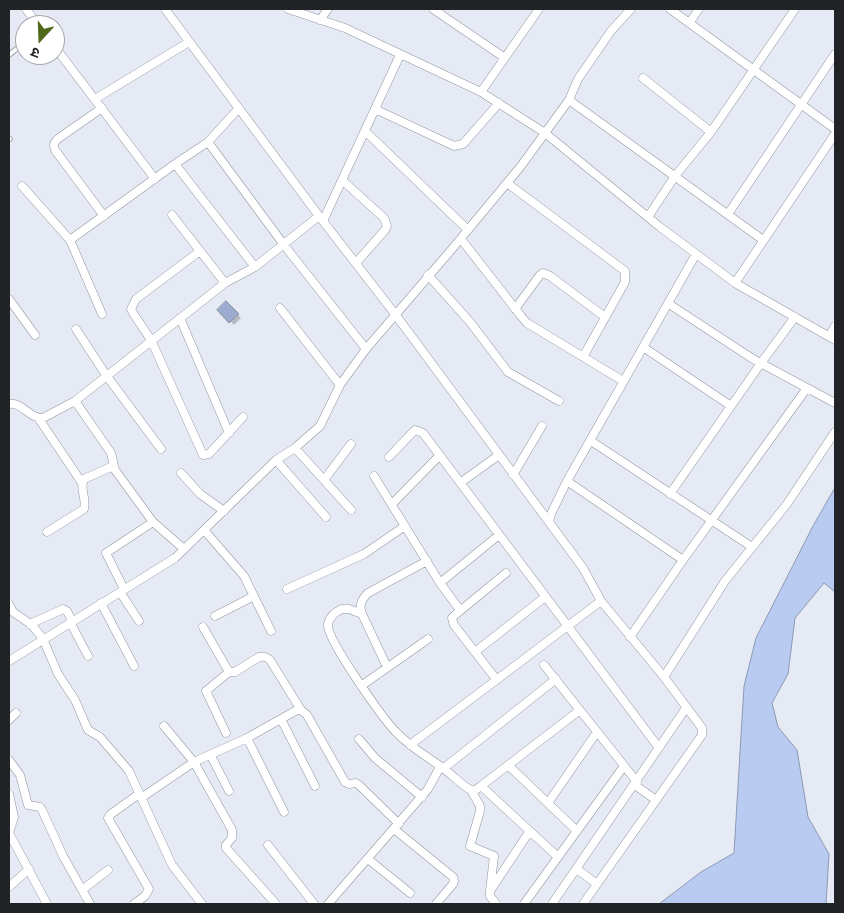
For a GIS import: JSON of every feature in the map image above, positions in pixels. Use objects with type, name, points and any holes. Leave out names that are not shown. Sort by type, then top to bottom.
[{"type":"street","points":[[165,9],[513,474],[550,516],[583,568],[601,601],[664,677],[702,728],[702,735],[583,904]]},
{"type":"street","points":[[288,9],[345,28],[481,92],[545,133],[648,217],[734,282],[832,338],[835,326]]},
{"type":"street","points":[[320,20],[328,9]]},
{"type":"street","points":[[433,9],[505,58]]},
{"type":"street","points":[[481,92],[539,9]]},
{"type":"street","points":[[9,661],[175,558],[276,460],[295,448],[320,426],[340,385],[366,349],[507,183],[568,100],[578,79],[611,31],[631,9]]},
{"type":"street","points":[[670,9],[835,130]]},
{"type":"street","points":[[689,23],[699,9]]},
{"type":"street","points":[[648,217],[675,176],[711,132],[795,9]]},
{"type":"street","points":[[95,99],[189,42]]},
{"type":"street","points":[[728,214],[835,54]]},
{"type":"street","points":[[39,419],[75,401],[225,284],[255,267],[321,218],[342,180],[400,55]]},
{"type":"street","points":[[65,60],[155,179]]},
{"type":"street","points":[[642,78],[711,132]]},
{"type":"street","points":[[568,100],[764,240]]},
{"type":"street","points":[[375,109],[454,146],[459,146],[466,141],[499,103]]},
{"type":"street","points":[[102,108],[58,138],[54,146],[55,150],[104,216]]},
{"type":"street","points":[[70,240],[208,142],[239,108]]},
{"type":"street","points":[[365,131],[468,230]]},
{"type":"street","points":[[734,282],[835,134]]},
{"type":"street","points":[[208,142],[284,245],[366,349]]},
{"type":"street","points":[[175,164],[255,267]]},
{"type":"street","points":[[342,180],[386,221],[385,230],[356,262]]},
{"type":"street","points":[[507,183],[625,271],[625,282],[583,357]]},
{"type":"street","points":[[22,186],[70,240],[102,314]]},
{"type":"street","points":[[172,215],[225,284]]},
{"type":"street","points":[[461,239],[515,309],[533,327],[623,381]]},
{"type":"street","points":[[200,251],[136,299],[132,304],[133,314],[151,340],[204,455],[209,454],[243,417]]},
{"type":"street","points":[[550,516],[567,481],[696,254]]},
{"type":"street","points":[[515,309],[543,273],[550,276],[605,317]]},
{"type":"street","points":[[428,275],[470,322],[508,372],[559,402]]},
{"type":"street","points":[[9,299],[35,334]]},
{"type":"street","points":[[669,304],[712,334],[835,403]]},
{"type":"street","points":[[280,308],[340,385]]},
{"type":"street","points":[[670,494],[761,363],[796,317]]},
{"type":"street","points":[[180,318],[228,433]]},
{"type":"street","points":[[76,329],[106,375],[161,449]]},
{"type":"street","points":[[643,347],[731,406]]},
{"type":"street","points":[[630,637],[807,388]]},
{"type":"street","points":[[75,401],[111,453],[113,466],[153,522],[184,549]]},
{"type":"street","points":[[9,404],[14,403],[39,419],[82,483],[81,487],[85,502],[84,509],[48,532]]},
{"type":"street","points":[[513,474],[542,426]]},
{"type":"street","points":[[389,457],[415,430],[423,432],[544,597],[659,748]]},
{"type":"street","points":[[664,677],[725,581],[787,504],[835,432]]},
{"type":"street","points":[[591,441],[752,547]]},
{"type":"street","points":[[324,480],[350,444]]},
{"type":"street","points":[[295,448],[351,510]]},
{"type":"street","points":[[392,504],[440,455]]},
{"type":"street","points":[[460,482],[499,455]]},
{"type":"street","points":[[276,460],[326,517]]},
{"type":"street","points":[[82,483],[88,477],[113,466]]},
{"type":"street","points":[[181,473],[200,494],[224,511]]},
{"type":"street","points":[[374,476],[440,583],[460,610]]},
{"type":"street","points":[[567,481],[683,560]]},
{"type":"street","points":[[138,621],[122,591],[106,554],[153,522]]},
{"type":"street","points":[[287,589],[364,554],[405,526]]},
{"type":"street","points":[[204,530],[244,576],[270,631]]},
{"type":"street","points":[[440,583],[498,535]]},
{"type":"street","points":[[387,667],[362,614],[360,604],[368,593],[426,561]]},
{"type":"street","points":[[496,679],[452,622],[460,610],[506,574]]},
{"type":"street","points":[[214,616],[254,596]]},
{"type":"street","points":[[475,652],[544,597]]},
{"type":"street","points":[[410,745],[601,601]]},
{"type":"street","points":[[101,603],[134,666]]},
{"type":"street","points":[[30,624],[63,609],[67,610],[88,656]]},
{"type":"street","points":[[362,614],[349,609],[342,609],[330,618],[328,624],[330,635],[361,686],[386,721],[410,745],[471,790],[480,806],[480,811],[470,846],[494,856],[490,896],[496,904]]},
{"type":"street","points":[[10,610],[30,624],[42,639],[58,674],[76,700],[88,730],[100,737],[126,767],[175,871],[202,904]]},
{"type":"street","points":[[203,627],[229,672]]},
{"type":"street","points":[[361,686],[428,639]]},
{"type":"street","points":[[226,734],[206,692],[229,672],[235,672],[263,656],[267,658],[301,710],[307,715],[345,782],[359,785],[396,827],[453,877],[453,884],[436,904]]},
{"type":"street","points":[[544,665],[636,783],[656,800]]},
{"type":"street","points":[[328,904],[432,785],[442,767],[556,680]]},
{"type":"street","points":[[552,904],[578,870],[686,708]]},
{"type":"street","points":[[134,904],[146,896],[149,889],[108,818],[194,762],[211,756],[297,710],[301,710]]},
{"type":"street","points":[[471,790],[474,791],[481,786],[580,710]]},
{"type":"street","points":[[9,720],[16,713]]},
{"type":"street","points":[[281,719],[314,786]]},
{"type":"street","points":[[164,726],[194,762],[232,830],[232,838],[226,845],[226,848],[276,904]]},
{"type":"street","points":[[548,803],[597,732]]},
{"type":"street","points":[[247,738],[284,812]]},
{"type":"street","points":[[359,739],[375,758],[422,797]]},
{"type":"street","points":[[211,756],[229,791]]},
{"type":"street","points":[[9,760],[12,772],[21,780],[28,805],[40,807],[42,810],[63,856],[90,904]]},
{"type":"street","points":[[508,765],[577,831]]},
{"type":"street","points":[[524,904],[624,766]]},
{"type":"street","points":[[481,786],[558,857]]},
{"type":"street","points":[[9,794],[14,817],[9,833],[47,904]]},
{"type":"street","points":[[490,891],[529,832]]},
{"type":"street","points":[[268,845],[314,904]]},
{"type":"street","points":[[368,859],[410,893]]},
{"type":"street","points":[[9,886],[28,869]]},
{"type":"street","points":[[82,890],[108,870]]},
{"type":"street","points":[[578,870],[597,884]]},
{"type":"water","points":[[835,488],[835,592],[824,583],[795,618],[788,674],[772,703],[778,727],[797,750],[808,817],[829,854],[826,904],[659,904],[701,872],[734,853],[744,686],[756,638],[813,526]]},
{"type":"building","points":[[226,301],[239,314],[229,323],[217,310]]}]
